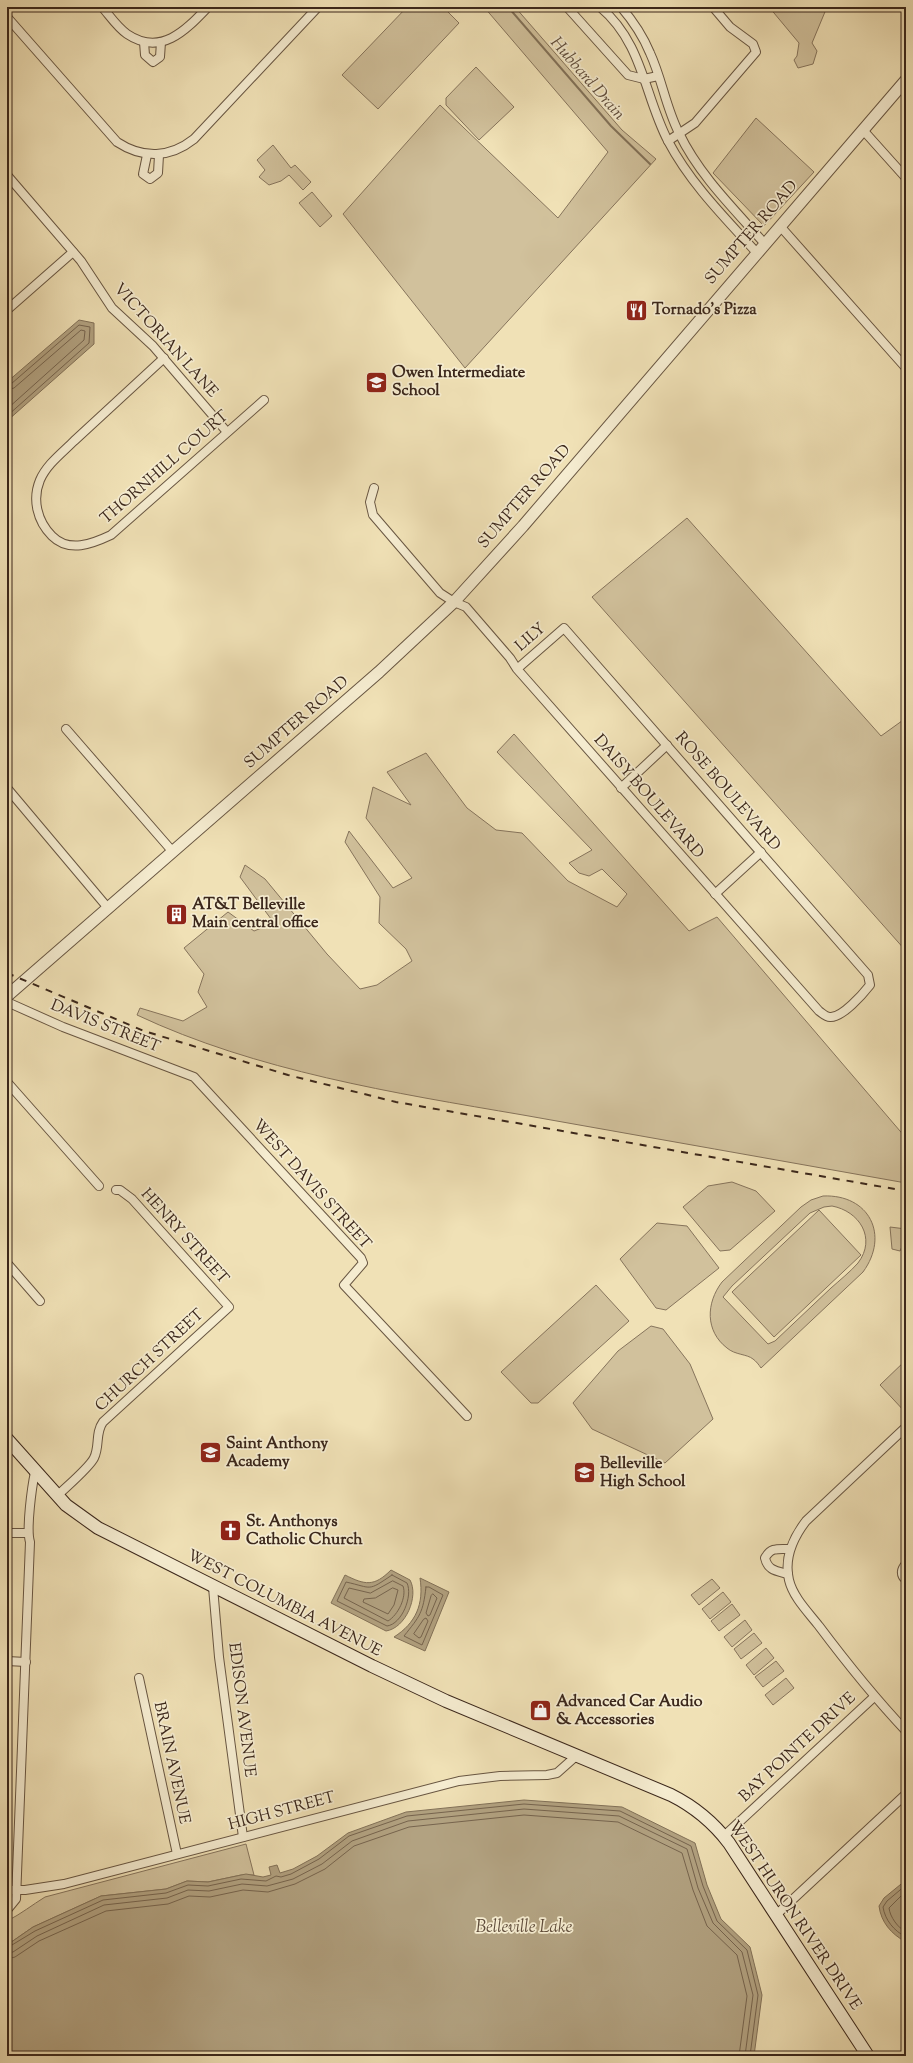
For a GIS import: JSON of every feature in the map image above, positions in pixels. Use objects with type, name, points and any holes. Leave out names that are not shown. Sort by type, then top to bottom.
[{"type":"main road","name":"WEST COLUMBIA AVENUE","points":[[7,1439],[57,1496],[80,1517],[98,1528],[213,1587],[446,1701],[575,1757]]},
{"type":"main road","name":"WEST HURON RIVER DRIVE","points":[[575,1757],[685,1802],[706,1817],[724,1836],[868,2056]]},
{"type":"street","points":[[102,7],[121,29],[132,37],[144,42],[161,42],[183,32],[208,7]]},
{"type":"street","points":[[7,17],[110,136],[126,148],[147,155],[159,155],[179,149],[194,139],[318,7]]},
{"type":"street","points":[[567,7],[628,75],[644,79],[658,76]]},
{"type":"street","points":[[600,7],[609,14],[623,32],[637,57],[668,141],[679,162],[696,184],[757,253]]},
{"type":"street","points":[[609,14],[616,7]]},
{"type":"street","points":[[620,7],[643,38],[679,135],[708,180],[765,244]]},
{"type":"street","points":[[668,141],[695,123],[756,52],[753,44],[730,27],[713,7]]},
{"type":"street","points":[[144,42],[145,55],[153,62],[160,57],[161,42]]},
{"type":"street","name":"SUMPTER ROAD","points":[[7,996],[379,672],[454,602],[523,526],[906,80]]},
{"type":"street","points":[[863,130],[906,178]]},
{"type":"street","points":[[147,155],[143,174],[150,179],[158,173],[159,155]]},
{"type":"street","name":"VICTORIAN LANE","points":[[8,177],[74,252],[89,271],[112,308],[153,346],[227,432]]},
{"type":"street","points":[[780,226],[906,368]]},
{"type":"street","points":[[7,310],[74,252]]},
{"type":"street","name":"THORNHILL COURT","points":[[164,358],[85,431],[44,472],[36,498],[39,515],[46,530],[60,541],[81,546],[95,543],[111,536],[264,400]]},
{"type":"street","name":"DAISY BOULEVARD","points":[[374,488],[370,502],[373,515],[440,593],[454,602],[466,607],[510,658],[517,669],[621,788],[821,1013]]},
{"type":"street","name":"LILY","points":[[517,669],[564,628]]},
{"type":"street","name":"ROSE BOULEVARD","points":[[564,628],[868,975],[870,985],[860,997],[844,1011],[834,1017],[828,1017],[821,1013]]},
{"type":"street","points":[[66,729],[173,852]]},
{"type":"street","points":[[621,788],[667,745]]},
{"type":"street","points":[[7,788],[108,908]]},
{"type":"street","points":[[715,894],[761,852]]},
{"type":"street","name":"DAVIS STREET","points":[[7,1002],[63,1027],[194,1077]]},
{"type":"street","name":"WEST DAVIS STREET","points":[[194,1077],[361,1258],[363,1263],[344,1285],[467,1416]]},
{"type":"street","points":[[7,1082],[99,1186]]},
{"type":"street","name":"HENRY STREET","points":[[116,1190],[120,1190],[132,1199],[229,1307]]},
{"type":"street","points":[[7,1263],[40,1301]]},
{"type":"street","name":"CHURCH STREET","points":[[57,1496],[93,1460],[97,1452],[99,1430],[104,1422],[229,1307]]},
{"type":"street","points":[[906,1427],[806,1521],[795,1536],[790,1549],[788,1561],[788,1574],[794,1592],[799,1600],[874,1697],[906,1731]]},
{"type":"street","points":[[7,1910],[16,1901],[11,1890],[26,1662],[30,1542],[27,1533],[30,1525],[32,1485],[35,1472]]},
{"type":"street","points":[[7,1533],[27,1533]]},
{"type":"street","points":[[788,1574],[771,1569],[767,1565],[765,1558],[768,1552],[774,1548],[790,1549]]},
{"type":"street","points":[[906,1564],[902,1571],[902,1575],[906,1580]]},
{"type":"street","name":"EDISON AVENUE","points":[[213,1587],[219,1657],[243,1837]]},
{"type":"street","points":[[7,1662],[26,1662]]},
{"type":"street","name":"BRAIN AVENUE","points":[[139,1678],[177,1854]]},
{"type":"street","name":"BAY POINTE DRIVE","points":[[724,1836],[874,1697]]},
{"type":"street","name":"HIGH STREET","points":[[11,1890],[43,1888],[64,1884],[459,1781],[477,1778],[547,1775],[557,1773],[575,1757]]},
{"type":"street","points":[[776,1915],[906,1794]]},
{"type":"shaded area","points":[[407,7],[443,7],[459,23],[378,109],[342,75]]},
{"type":"shaded area","points":[[484,7],[515,7],[622,130],[656,159],[465,368],[343,214],[440,105],[558,218],[608,152]]},
{"type":"shaded area","points":[[769,7],[827,7],[812,43],[817,51],[813,64],[798,68],[794,60],[797,56],[799,43]]},
{"type":"shaded area","points":[[476,67],[514,107],[479,140],[446,105],[446,98]]},
{"type":"shaded area","points":[[756,118],[814,172],[764,226],[713,173]]},
{"type":"shaded area","points":[[273,145],[291,168],[295,165],[311,182],[303,190],[289,175],[281,181],[269,185],[259,177],[265,170],[257,160]]},
{"type":"shaded area","points":[[312,192],[332,216],[320,227],[299,203]]},
{"type":"shaded area","points":[[687,518],[881,736],[906,718],[906,951],[592,597]]},
{"type":"shaded area","points":[[514,734],[689,931],[717,917],[906,1138],[906,1183],[425,1098],[326,1078],[229,1051],[182,1034],[137,1015],[140,1008],[183,1021],[207,1007],[198,992],[204,974],[184,948],[228,912],[254,931],[274,923],[240,877],[245,865],[265,879],[327,954],[360,989],[377,985],[412,961],[406,949],[379,923],[380,897],[345,842],[349,831],[393,888],[412,878],[366,818],[373,787],[411,805],[387,772],[426,753],[467,808],[496,830],[522,833],[568,881],[617,907],[627,894],[602,869],[589,876],[579,873],[569,863],[592,850],[497,752]]},
{"type":"shaded area","points":[[732,1182],[756,1191],[775,1211],[730,1250],[720,1251],[683,1207],[708,1186]]},
{"type":"shaded area","points":[[823,1196],[839,1197],[852,1202],[863,1209],[870,1219],[874,1231],[875,1244],[871,1258],[863,1272],[761,1368],[753,1359],[730,1350],[720,1341],[715,1333],[710,1316],[713,1299],[722,1282],[801,1207],[811,1200]],"holes":[[[832,1206],[842,1209],[857,1220],[862,1227],[866,1244],[863,1254],[852,1270],[775,1341],[768,1344],[723,1297],[732,1286],[810,1213],[824,1207]]]},
{"type":"shaded area","points":[[819,1210],[861,1255],[774,1337],[732,1292]]},
{"type":"shaded area","points":[[657,1223],[687,1226],[719,1268],[666,1310],[656,1308],[620,1259]]},
{"type":"shaded area","points":[[890,1227],[906,1229],[906,1237],[900,1251],[892,1249]]},
{"type":"shaded area","points":[[596,1285],[629,1321],[538,1403],[531,1403],[501,1372]]},
{"type":"shaded area","points":[[651,1326],[663,1329],[690,1364],[713,1419],[665,1463],[592,1429],[573,1403],[618,1351]]},
{"type":"shaded area","points":[[906,1360],[906,1413],[880,1385]]},
{"type":"shaded area","points":[[712,1579],[720,1588],[699,1605],[691,1595]]},
{"type":"shaded area","points":[[723,1592],[731,1602],[710,1619],[702,1609]]},
{"type":"shaded area","points":[[732,1604],[740,1615],[719,1631],[711,1621]]},
{"type":"shaded area","points":[[745,1620],[752,1630],[732,1647],[724,1637]]},
{"type":"shaded area","points":[[754,1633],[762,1643],[741,1659],[734,1649]]},
{"type":"shaded area","points":[[766,1648],[774,1658],[754,1675],[746,1665]]},
{"type":"shaded area","points":[[776,1661],[784,1671],[763,1687],[755,1677]]},
{"type":"shaded area","points":[[786,1678],[794,1688],[773,1705],[765,1695]]},
{"type":"shaded area","points":[[246,1844],[254,1875],[241,1875],[208,1882],[187,1881],[166,1889],[101,1896],[33,1927],[7,1945],[7,1921],[45,1897]]},
{"type":"water","points":[[79,320],[94,323],[94,344],[7,421],[7,382]]},
{"type":"water","points":[[391,1570],[410,1580],[413,1594],[412,1602],[405,1618],[393,1629],[386,1631],[331,1603],[345,1575],[358,1581],[369,1583],[385,1576]]},
{"type":"water","points":[[420,1578],[449,1592],[425,1651],[394,1637],[408,1626],[417,1612],[421,1596]]},
{"type":"water","name":"Belleville Lake","points":[[524,1800],[622,1807],[695,1843],[707,1885],[721,1919],[750,1947],[762,1995],[754,2056],[7,2056],[7,1945],[33,1927],[101,1896],[166,1889],[187,1881],[208,1882],[246,1874],[263,1877],[271,1875],[269,1867],[277,1865],[280,1873],[293,1869],[317,1856],[348,1833],[406,1812]]},
{"type":"water","points":[[906,1880],[906,1942],[891,1931],[884,1922],[879,1906],[884,1898]]},
{"type":"waterway","name":"Hubbard Drain","points":[[508,7],[611,126],[650,164]]},
{"type":"railway","points":[[7,973],[144,1031],[288,1075],[396,1102],[906,1191]]},
{"type":"place","name":"Tornado's Pizza","points":[[636,310]]},
{"type":"place","name":"Owen Intermediate School","points":[[376,382]]},
{"type":"place","name":"AT&T Belleville Main central office","points":[[177,914]]},
{"type":"place","name":"Saint Anthony Academy","points":[[210,1453]]},
{"type":"place","name":"Belleville High School","points":[[584,1473]]},
{"type":"place","name":"St. Anthonys Catholic Church","points":[[230,1531]]},
{"type":"place","name":"Advanced Car Audio & Accessories","points":[[540,1711]]}]
